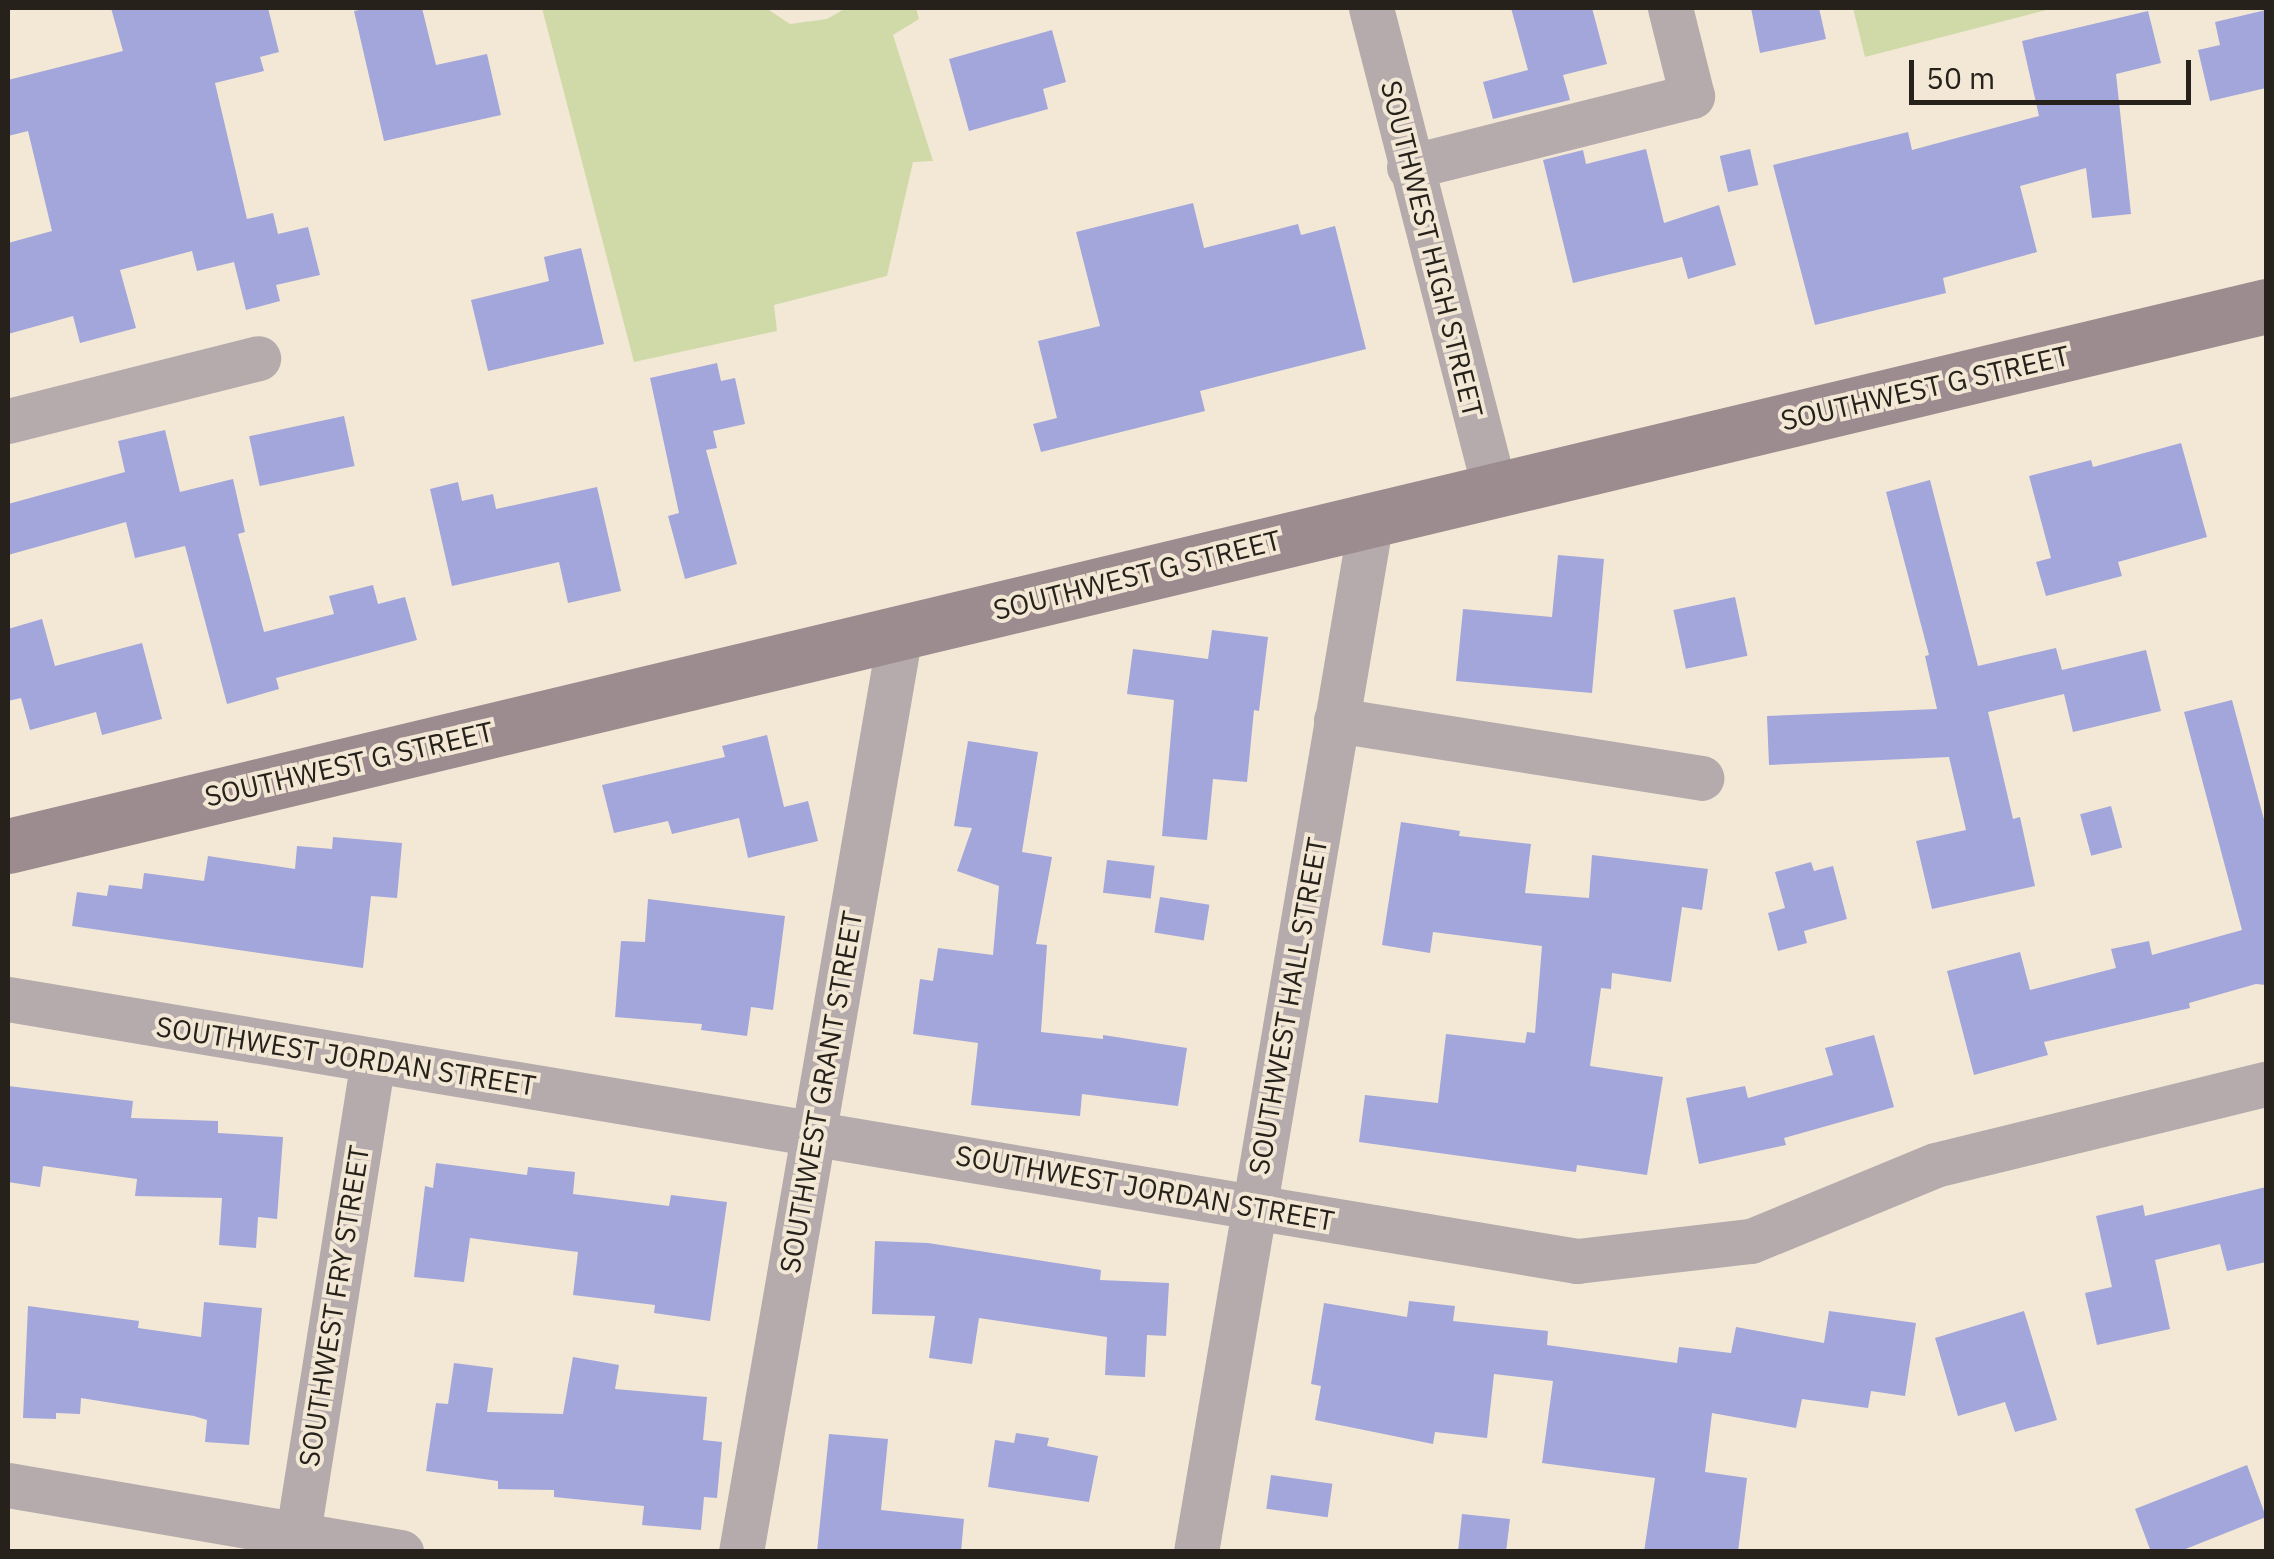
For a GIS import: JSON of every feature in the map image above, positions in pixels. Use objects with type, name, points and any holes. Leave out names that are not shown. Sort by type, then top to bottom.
[{"type":"main road","name":"SOUTHWEST G STREET","points":[[8,846],[2266,306]]},
{"type":"street","name":"SOUTHWEST HIGH STREET","points":[[1371,8],[1495,490]]},
{"type":"street","points":[[1410,167],[1692,96],[1670,8]]},
{"type":"street","points":[[8,421],[258,358]]},
{"type":"street","name":"SOUTHWEST HALL STREET","points":[[1196,1552],[1371,519]]},
{"type":"street","name":"SOUTHWEST GRANT STREET","points":[[740,1552],[900,633]]},
{"type":"street","points":[[1336,720],[1702,778]]},
{"type":"street","name":"SOUTHWEST JORDAN STREET","points":[[8,999],[1577,1262],[1751,1241],[1935,1164],[2266,1084]]},
{"type":"street","name":"SOUTHWEST FRY STREET","points":[[296,1543],[373,1062]]},
{"type":"street","points":[[8,1485],[296,1543],[400,1552]]},
{"type":"green space","points":[[542,8],[766,8],[790,24],[827,19],[846,8],[916,8],[919,19],[893,35],[933,161],[913,162],[887,276],[774,305],[777,331],[634,362]]},
{"type":"green space","points":[[1853,8],[2054,8],[1865,57]]},
{"type":"building","points":[[111,8],[268,8],[279,52],[260,57],[264,71],[215,83],[247,219],[273,213],[278,234],[308,227],[320,275],[276,285],[280,301],[246,310],[234,262],[197,271],[192,251],[120,270],[136,328],[80,343],[73,316],[8,334],[8,243],[52,231],[28,131],[8,136],[8,80],[123,51]]},
{"type":"building","points":[[422,8],[436,65],[487,54],[501,115],[384,141],[354,11]]},
{"type":"building","points":[[1511,8],[1592,8],[1607,64],[1563,75],[1570,100],[1493,119],[1483,82],[1528,70]]},
{"type":"building","points":[[1751,8],[1819,8],[1826,39],[1760,53]]},
{"type":"building","points":[[2266,10],[2266,88],[2210,101],[2198,50],[2220,45],[2215,22]]},
{"type":"building","points":[[2148,11],[2161,63],[2116,74],[2131,214],[2092,218],[2086,168],[2020,186],[2037,252],[1943,278],[1946,293],[1815,325],[1773,165],[1908,132],[1912,150],[2039,116],[2022,41]]},
{"type":"building","points":[[1052,30],[1066,82],[1043,89],[1048,109],[969,131],[949,59]]},
{"type":"building","points":[[1646,149],[1664,223],[1719,205],[1736,265],[1688,279],[1682,257],[1573,283],[1543,160],[1583,150],[1586,164]]},
{"type":"building","points":[[1750,149],[1758,185],[1728,192],[1720,156]]},
{"type":"building","points":[[1193,203],[1204,248],[1298,224],[1301,235],[1335,226],[1366,349],[1200,391],[1205,411],[1041,452],[1033,424],[1057,418],[1038,341],[1100,326],[1076,232]]},
{"type":"building","points":[[581,248],[604,344],[488,371],[471,300],[549,281],[544,257]]},
{"type":"building","points":[[717,363],[721,381],[735,378],[745,424],[713,431],[717,448],[706,450],[737,564],[685,579],[668,516],[679,513],[650,378]]},
{"type":"building","points":[[344,416],[355,466],[260,486],[249,436]]},
{"type":"building","points":[[165,430],[180,492],[233,479],[245,532],[238,534],[264,632],[334,614],[329,596],[373,585],[378,604],[405,597],[417,640],[276,678],[279,689],[227,704],[185,546],[135,558],[126,522],[8,555],[8,504],[125,472],[118,441]]},
{"type":"building","points":[[2181,443],[2207,537],[2118,562],[2122,576],[2046,596],[2036,562],[2051,558],[2029,476],[2091,460],[2093,467]]},
{"type":"building","points":[[1930,480],[1978,666],[2056,648],[2062,670],[2146,650],[2161,711],[2073,732],[2064,694],[1988,712],[2013,819],[2020,817],[2035,886],[1932,909],[1916,841],[1966,830],[1949,757],[1769,765],[1767,716],[1937,709],[1925,656],[1929,655],[1886,492]]},
{"type":"building","points":[[458,482],[462,501],[493,494],[496,509],[597,487],[621,591],[568,603],[559,562],[452,586],[430,489]]},
{"type":"building","points":[[1558,555],[1604,559],[1592,693],[1456,681],[1463,609],[1552,617]]},
{"type":"building","points":[[1735,597],[1747,656],[1686,669],[1673,610]]},
{"type":"building","points":[[42,619],[55,666],[142,643],[162,719],[102,735],[96,712],[30,730],[21,698],[8,701],[8,629]]},
{"type":"building","points":[[1212,630],[1268,637],[1259,711],[1254,710],[1247,782],[1213,779],[1207,840],[1162,836],[1174,700],[1127,694],[1133,649],[1208,659]]},
{"type":"building","points":[[2232,700],[2266,827],[2266,985],[2256,984],[2189,1003],[2190,1008],[2044,1042],[2048,1055],[1974,1075],[1947,971],[2020,952],[2030,990],[2116,968],[2111,949],[2149,941],[2152,955],[2242,930],[2184,712]]},
{"type":"building","points":[[767,735],[784,807],[808,801],[818,841],[748,858],[739,818],[672,834],[668,821],[614,833],[602,785],[725,757],[722,746]]},
{"type":"building","points":[[968,741],[1038,752],[1022,852],[1052,857],[1036,944],[1047,945],[1041,1032],[1103,1039],[1103,1035],[1187,1048],[1178,1106],[1082,1094],[1080,1116],[971,1105],[978,1043],[913,1034],[920,979],[933,981],[938,948],[993,955],[999,886],[957,871],[972,828],[954,826]]},
{"type":"building","points":[[2111,806],[2122,848],[2091,856],[2080,814]]},
{"type":"building","points":[[1401,822],[1460,831],[1459,836],[1531,844],[1525,893],[1589,898],[1592,855],[1708,869],[1702,910],[1682,907],[1671,982],[1612,973],[1611,989],[1601,988],[1590,1066],[1663,1077],[1647,1175],[1577,1165],[1576,1172],[1359,1142],[1365,1095],[1438,1103],[1446,1034],[1525,1043],[1527,1032],[1535,1033],[1542,946],[1433,932],[1430,953],[1382,945]]},
{"type":"building","points":[[333,837],[402,843],[397,898],[371,896],[363,968],[72,926],[77,892],[107,896],[109,885],[142,889],[144,873],[204,881],[208,856],[295,869],[297,846],[332,849]]},
{"type":"building","points":[[1107,860],[1155,866],[1151,899],[1103,893]]},
{"type":"building","points":[[1811,862],[1814,871],[1833,866],[1847,919],[1804,931],[1807,943],[1778,951],[1768,913],[1785,908],[1775,872]]},
{"type":"building","points":[[1160,897],[1209,905],[1204,940],[1154,933]]},
{"type":"building","points":[[648,899],[785,916],[773,1010],[751,1007],[747,1036],[701,1030],[702,1024],[615,1017],[621,941],[645,942]]},
{"type":"building","points":[[1874,1035],[1894,1107],[1784,1138],[1786,1145],[1699,1164],[1686,1098],[1745,1086],[1748,1098],[1833,1075],[1825,1048]]},
{"type":"building","points":[[8,1086],[133,1101],[131,1118],[218,1121],[218,1133],[283,1137],[277,1219],[258,1217],[256,1248],[219,1245],[222,1198],[135,1196],[137,1179],[43,1166],[40,1187],[8,1182]]},
{"type":"building","points":[[436,1163],[527,1175],[528,1167],[575,1172],[573,1194],[669,1206],[671,1195],[727,1202],[710,1321],[654,1313],[655,1305],[573,1295],[578,1252],[470,1238],[464,1282],[414,1277],[425,1186],[433,1188]]},
{"type":"building","points":[[2266,1187],[2266,1262],[2227,1271],[2220,1244],[2155,1260],[2170,1329],[2097,1345],[2085,1293],[2112,1287],[2096,1216],[2143,1205],[2145,1216]]},
{"type":"building","points":[[875,1241],[928,1243],[1101,1270],[1100,1280],[1169,1283],[1166,1336],[1147,1335],[1145,1377],[1105,1375],[1107,1337],[979,1318],[972,1364],[929,1358],[935,1316],[872,1314]]},
{"type":"building","points":[[1409,1301],[1455,1306],[1453,1321],[1548,1331],[1547,1345],[1677,1363],[1679,1347],[1731,1353],[1736,1327],[1824,1343],[1829,1311],[1916,1323],[1905,1396],[1871,1391],[1868,1408],[1802,1399],[1796,1428],[1712,1413],[1705,1472],[1747,1478],[1738,1552],[1644,1552],[1655,1478],[1542,1463],[1553,1381],[1494,1374],[1487,1438],[1435,1432],[1433,1444],[1315,1420],[1321,1386],[1311,1384],[1324,1303],[1407,1317]]},
{"type":"building","points":[[204,1302],[262,1308],[249,1445],[205,1442],[207,1420],[194,1416],[81,1398],[80,1414],[56,1413],[56,1419],[23,1418],[28,1306],[139,1321],[138,1328],[201,1337]]},
{"type":"building","points":[[2024,1311],[2057,1420],[2015,1432],[2005,1402],[1958,1416],[1935,1338]]},
{"type":"building","points":[[573,1357],[619,1365],[615,1389],[707,1397],[703,1440],[722,1442],[717,1498],[704,1497],[701,1530],[642,1525],[644,1506],[554,1497],[554,1490],[498,1489],[498,1481],[426,1471],[436,1403],[448,1404],[454,1363],[493,1368],[487,1412],[563,1414]]},
{"type":"building","points":[[1016,1433],[1049,1438],[1047,1446],[1098,1456],[1089,1502],[988,1487],[995,1440],[1014,1443]]},
{"type":"building","points":[[829,1434],[888,1439],[881,1510],[964,1519],[961,1552],[817,1552]]},
{"type":"building","points":[[2247,1465],[2266,1517],[2178,1552],[2151,1552],[2135,1509]]},
{"type":"building","points":[[1271,1475],[1332,1484],[1328,1517],[1266,1509]]},
{"type":"building","points":[[1462,1514],[1510,1519],[1506,1552],[1458,1552]]}]
